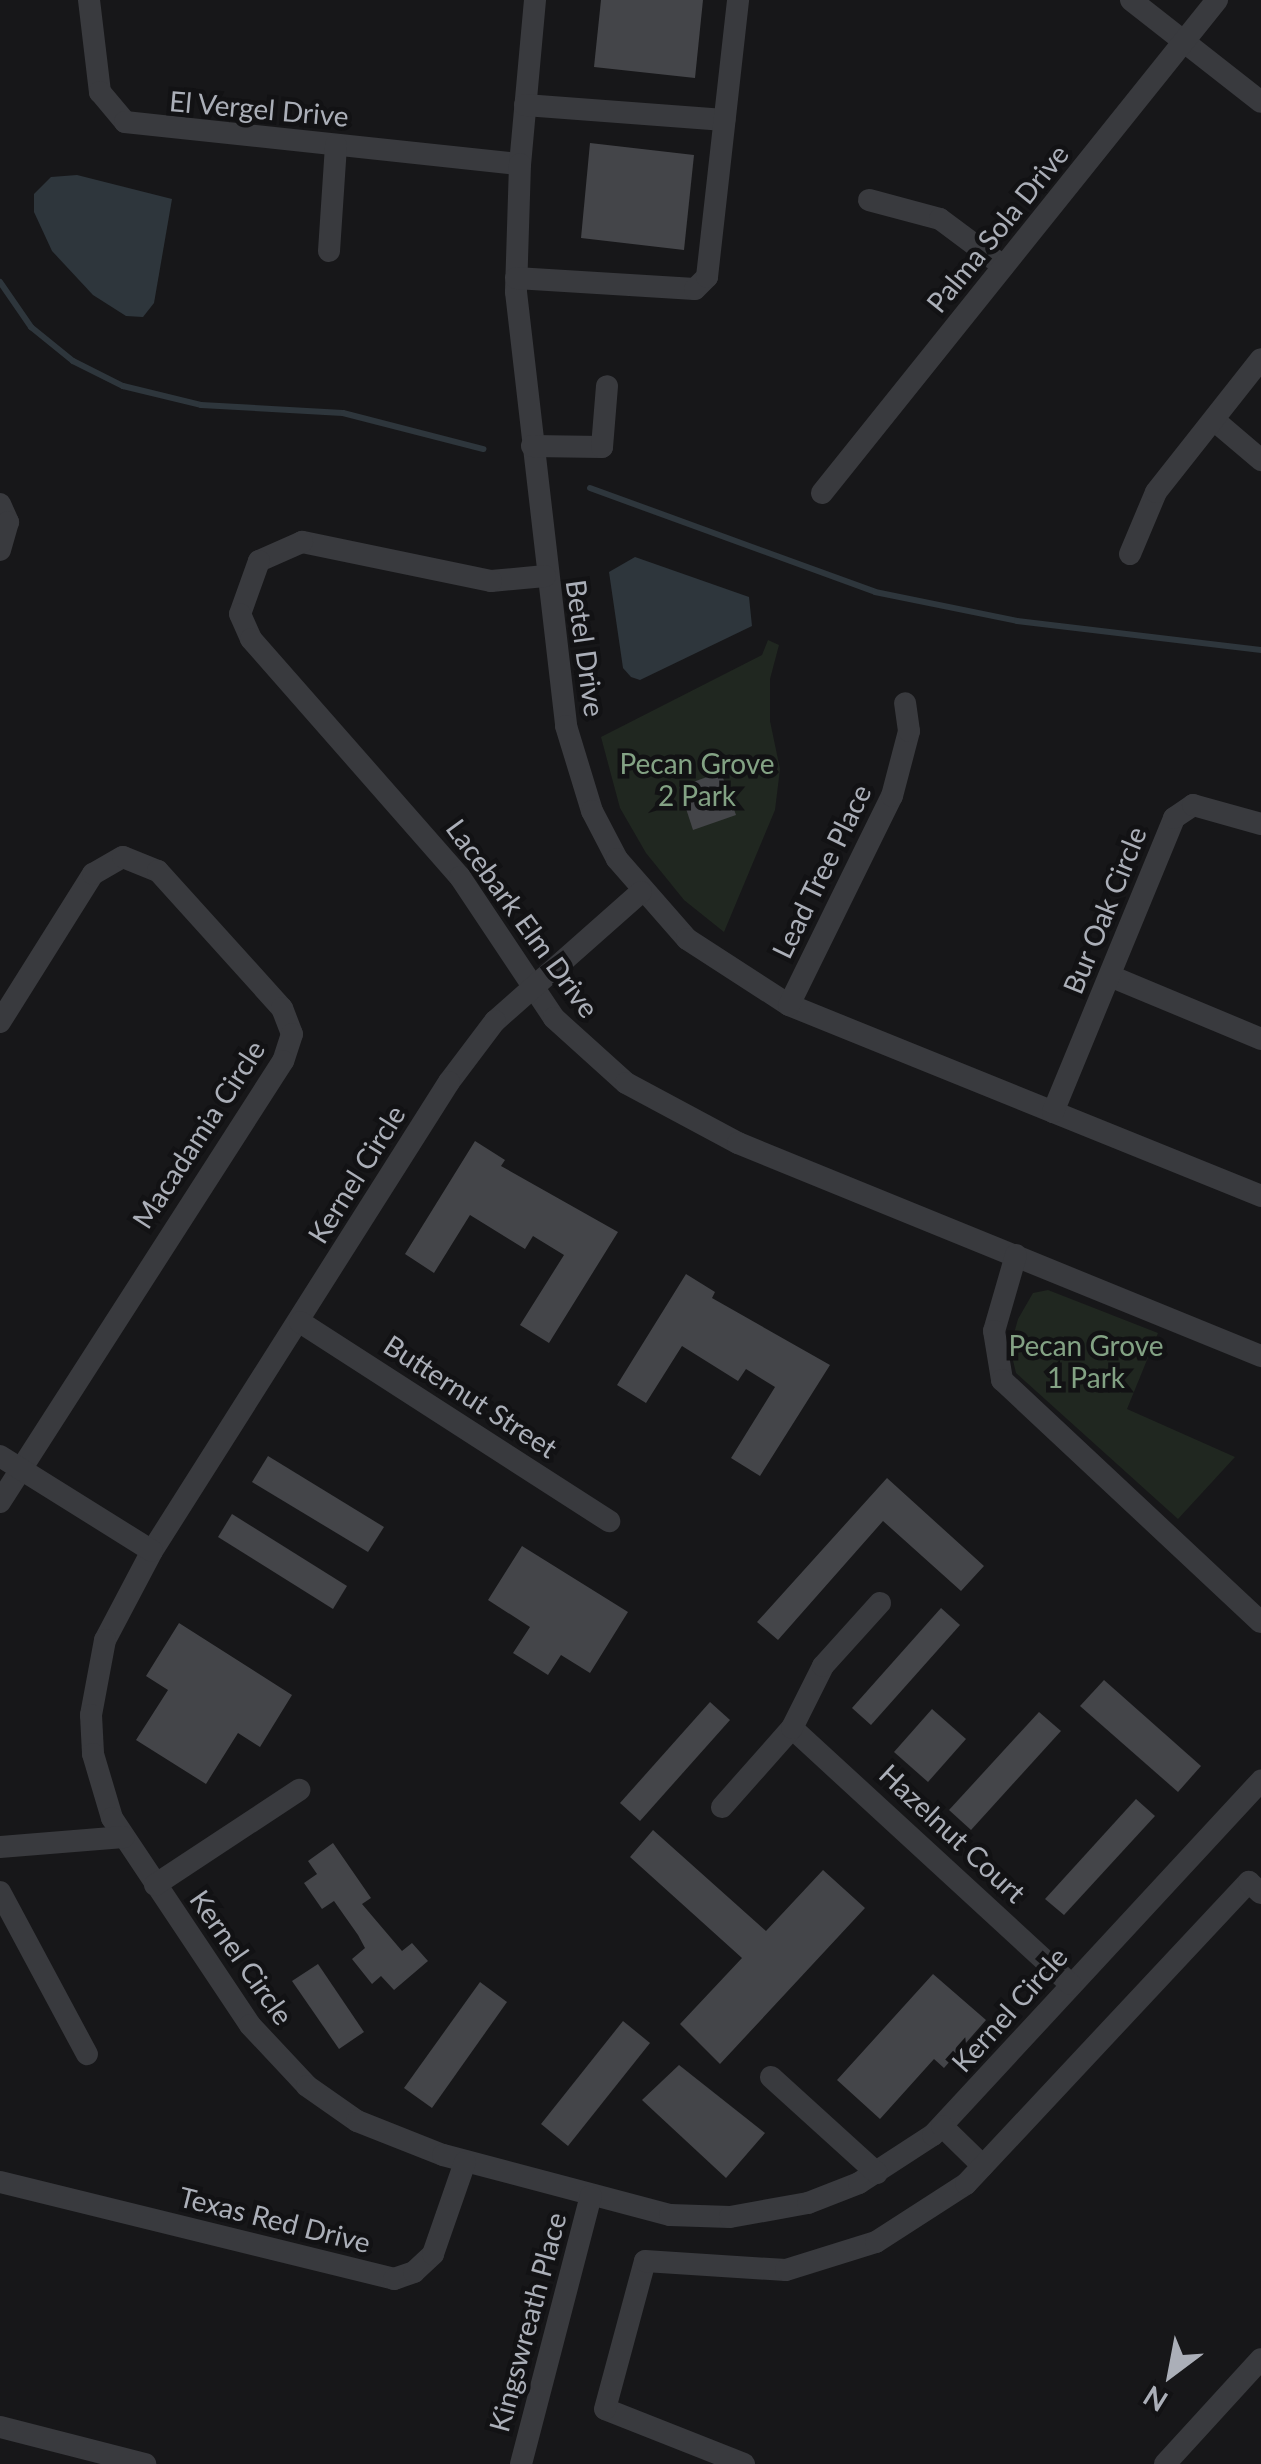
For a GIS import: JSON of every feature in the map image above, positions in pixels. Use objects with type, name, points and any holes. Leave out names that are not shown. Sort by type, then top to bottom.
[{"type":"street","name":"El Vergel Drive","points":[[89,0],[100,92],[125,122],[520,164]]},
{"type":"street","name":"Betel Drive","points":[[536,0],[520,164],[516,278],[545,576],[574,759],[592,811],[641,892],[716,962],[789,1005],[1261,1196]]},
{"type":"street","points":[[516,278],[695,289],[707,277],[738,0]]},
{"type":"street","points":[[1132,0],[1261,102]]},
{"type":"street","name":"Palma Sola Drive","points":[[822,493],[1216,0]]},
{"type":"street","points":[[525,106],[724,120]]},
{"type":"street","points":[[328,251],[336,145]]},
{"type":"street","points":[[870,200],[940,220],[1003,266]]},
{"type":"street","points":[[1130,554],[1156,492],[1261,359]]},
{"type":"street","points":[[532,446],[602,447],[607,386]]},
{"type":"street","points":[[1214,420],[1261,460]]},
{"type":"street","points":[[0,504],[8,522],[0,550]]},
{"type":"street","name":"Lacebark Elm Drive","points":[[545,576],[491,580],[302,542],[259,561],[240,614],[251,639],[460,877],[531,987],[571,1036],[676,1114],[1261,1356]]},
{"type":"street","name":"Lead Tree Place","points":[[789,1005],[892,796],[909,732],[905,703]]},
{"type":"street","name":"Bur Oak Circle","points":[[1053,1112],[1174,818],[1193,805],[1261,824]]},
{"type":"street","name":"Macadamia Circle","points":[[0,1022],[93,874],[123,857],[158,871],[282,1008],[292,1034],[283,1061],[0,1502]]},
{"type":"street","name":"Kernel Circle","points":[[641,892],[531,987],[449,1082],[152,1551],[105,1640],[91,1715],[99,1779],[124,1837],[250,2025],[308,2086],[383,2134],[465,2162],[670,2214],[730,2217],[808,2203],[877,2173],[942,2126],[1070,1984],[1256,1797]]},
{"type":"street","points":[[1110,976],[1261,1039]]},
{"type":"street","points":[[1016,1255],[994,1332],[1002,1380],[1261,1622]]},
{"type":"street","name":"Butternut Street","points":[[300,1322],[609,1520]]},
{"type":"street","points":[[0,1456],[152,1551]]},
{"type":"street","points":[[722,1807],[792,1728],[823,1666],[880,1603]]},
{"type":"street","name":"Hazelnut Court","points":[[792,1728],[1070,1984]]},
{"type":"street","points":[[155,1885],[300,1790]]},
{"type":"street","points":[[0,1847],[124,1837]]},
{"type":"street","points":[[744,2464],[605,2409],[646,2260],[786,2270],[876,2242],[966,2184],[1249,1882],[1261,1893]]},
{"type":"street","points":[[0,1892],[87,2054]]},
{"type":"street","points":[[771,2078],[877,2173]]},
{"type":"street","points":[[942,2126],[983,2166]]},
{"type":"street","name":"Texas Red Drive","points":[[0,2182],[394,2280],[414,2272],[432,2254],[465,2162]]},
{"type":"street","name":"Kingswreath Place","points":[[520,2464],[590,2196]]},
{"type":"street","points":[[1166,2464],[1261,2359]]},
{"type":"street","points":[[0,2428],[145,2464]]},
{"type":"green space","name":"Pecan Grove 2 Park","points":[[768,640],[779,645],[770,679],[770,721],[780,769],[775,810],[724,932],[684,900],[646,853],[620,808],[601,737],[762,655]]},
{"type":"green space","name":"Pecan Grove 1 Park","points":[[1048,1290],[1158,1333],[1127,1409],[1235,1457],[1178,1519],[1016,1373],[1010,1348],[1018,1319],[1033,1293]]},
{"type":"shaded area","points":[[77,175],[172,199],[154,303],[143,317],[126,316],[93,295],[52,251],[34,212],[34,194],[51,177]]},
{"type":"shaded area","points":[[635,557],[749,597],[752,626],[640,680],[631,677],[623,668],[609,572]]},
{"type":"building","points":[[601,0],[703,0],[695,78],[594,67]]},
{"type":"building","points":[[590,143],[694,155],[684,250],[581,238]]},
{"type":"building","points":[[721,772],[736,815],[693,830],[679,787]]},
{"type":"building","points":[[475,1141],[505,1160],[501,1166],[618,1232],[549,1343],[520,1325],[564,1255],[533,1236],[525,1249],[470,1215],[434,1273],[405,1254]]},
{"type":"building","points":[[686,1274],[715,1292],[712,1298],[830,1365],[760,1476],[731,1458],[775,1387],[746,1369],[738,1381],[682,1346],[646,1403],[617,1385]]},
{"type":"building","points":[[268,1456],[384,1527],[368,1552],[252,1482]]},
{"type":"building","points":[[887,1478],[984,1566],[961,1591],[883,1521],[778,1640],[757,1622]]},
{"type":"building","points":[[232,1514],[347,1586],[333,1609],[218,1537]]},
{"type":"building","points":[[522,1546],[628,1612],[590,1673],[561,1655],[548,1675],[513,1653],[530,1627],[488,1600]]},
{"type":"building","points":[[941,1608],[960,1625],[871,1725],[852,1708]]},
{"type":"building","points":[[179,1623],[292,1695],[260,1747],[238,1733],[206,1784],[136,1740],[168,1690],[146,1676]]},
{"type":"building","points":[[1104,1680],[1201,1766],[1178,1792],[1080,1706]]},
{"type":"building","points":[[710,1702],[730,1720],[640,1821],[620,1803]]},
{"type":"building","points":[[932,1709],[966,1739],[928,1782],[894,1752]]},
{"type":"building","points":[[1039,1712],[1061,1731],[971,1830],[949,1810]]},
{"type":"building","points":[[1136,1799],[1155,1816],[1064,1915],[1045,1899]]},
{"type":"building","points":[[653,1830],[766,1931],[823,1870],[865,1908],[720,2064],[680,2024],[742,1958],[630,1857]]},
{"type":"building","points":[[333,1843],[371,1898],[362,1904],[402,1951],[412,1943],[428,1961],[394,1990],[381,1976],[372,1984],[352,1959],[365,1948],[358,1935],[334,1901],[322,1909],[304,1883],[317,1874],[308,1861]]},
{"type":"building","points":[[318,1964],[364,2032],[339,2049],[292,1981]]},
{"type":"building","points":[[933,1974],[986,2020],[944,2068],[934,2059],[880,2119],[837,2080]]},
{"type":"building","points":[[480,1982],[507,2002],[432,2108],[404,2088]]},
{"type":"building","points":[[623,2021],[650,2043],[568,2146],[541,2124]]},
{"type":"building","points":[[679,2065],[765,2133],[726,2178],[642,2100]]},
{"type":"waterway","points":[[0,282],[31,327],[73,361],[123,386],[201,405],[343,413],[483,449]]},
{"type":"waterway","points":[[590,488],[875,592],[1017,621],[1261,650]]}]
